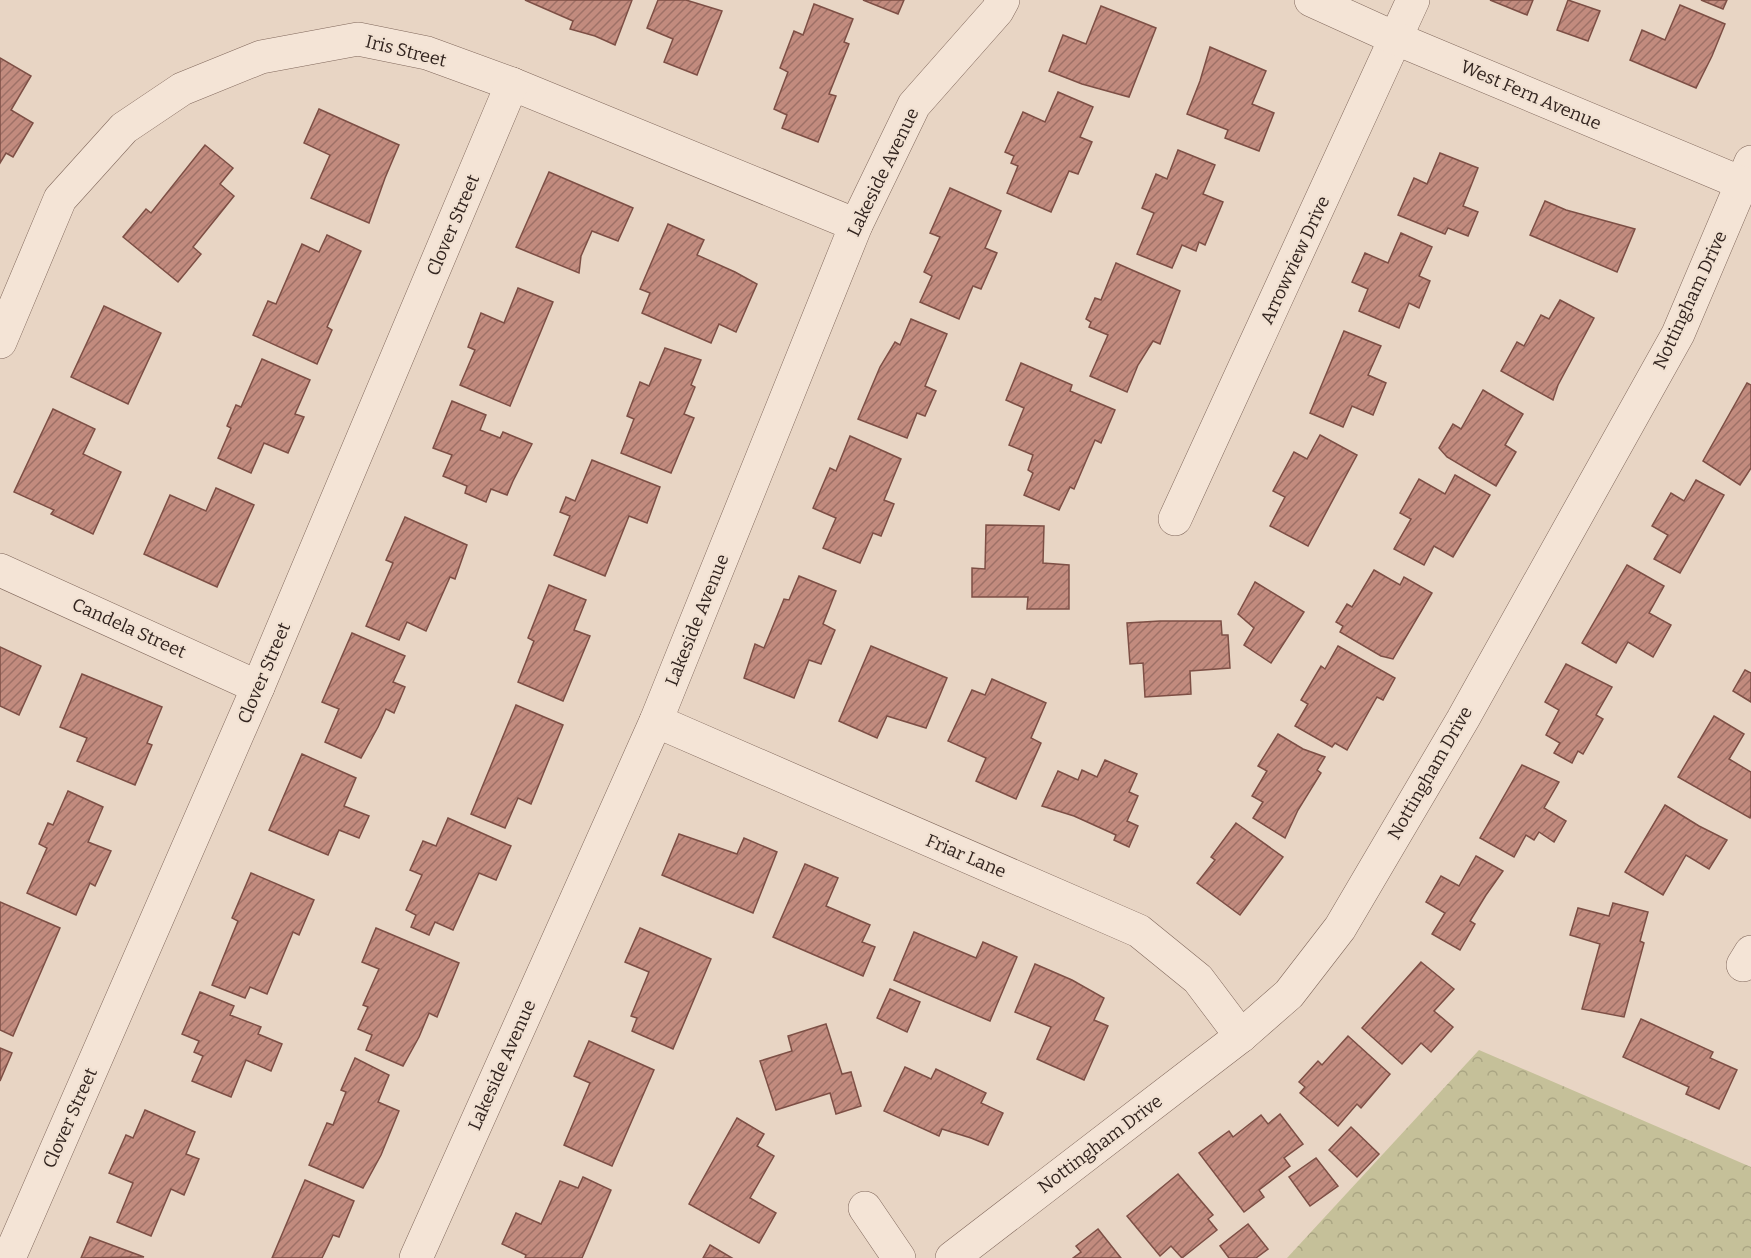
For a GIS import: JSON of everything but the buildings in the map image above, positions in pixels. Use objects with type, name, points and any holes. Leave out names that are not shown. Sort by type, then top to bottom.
[{"type":"street","name":"Lakeside Avenue","points":[[416,1258],[656,721],[856,225],[914,105],[997,11],[1003,0]]},
{"type":"street","name":"West Fern Avenue","points":[[1311,0],[1397,39],[1748,178]]},
{"type":"street","name":"Arrowview Drive","points":[[1175,519],[1413,0]]},
{"type":"street","name":"Iris Street","points":[[0,342],[60,199],[124,128],[182,89],[261,57],[358,39],[427,53],[512,84],[856,225]]},
{"type":"street","name":"Clover Street","points":[[9,1258],[258,687],[512,84]]},
{"type":"street","name":"Nottingham Drive","points":[[952,1258],[1242,1036],[1289,994],[1340,928],[1463,719],[1678,334],[1748,178]]},
{"type":"street","name":"Candela Street","points":[[0,570],[258,687]]},
{"type":"street","name":"Friar Lane","points":[[656,721],[1139,931],[1198,979],[1242,1036]]},
{"type":"street","points":[[866,1208],[899,1258]]},
{"type":"green space","points":[[1479,1050],[1751,1167],[1751,1258],[1287,1258]]}]
